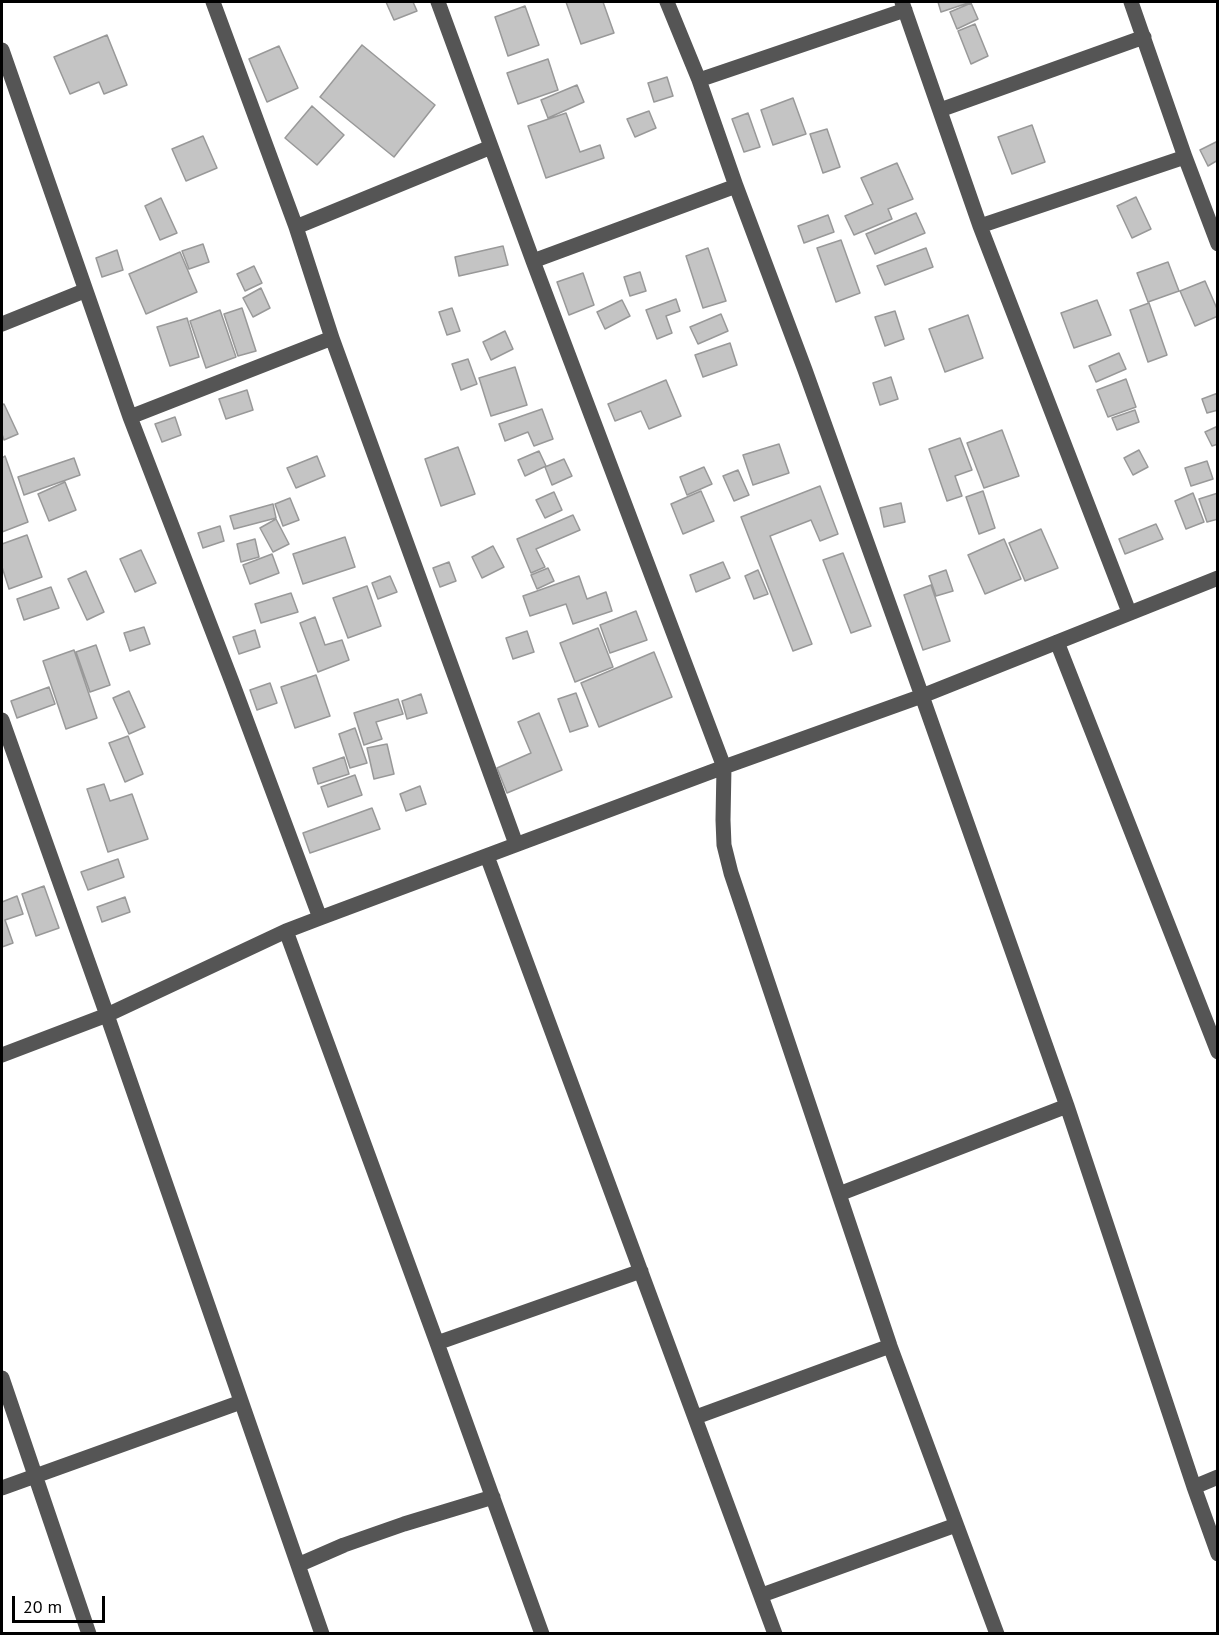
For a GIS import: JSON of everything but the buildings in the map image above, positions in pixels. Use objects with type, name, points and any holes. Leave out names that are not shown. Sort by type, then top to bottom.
[{"type":"street","points":[[213,2],[296,227],[332,338],[516,844]]},
{"type":"street","points":[[438,2],[724,767],[724,845],[729,864],[890,1346],[997,1634]]},
{"type":"street","points":[[667,2],[699,80],[922,696],[1067,1106],[1218,1554]]},
{"type":"street","points":[[1131,2],[1218,244]]},
{"type":"street","points":[[699,80],[904,6],[980,226],[1129,612]]},
{"type":"street","points":[[940,110],[1144,37]]},
{"type":"street","points":[[2,50],[84,291],[130,417],[320,918]]},
{"type":"street","points":[[296,227],[491,147]]},
{"type":"street","points":[[980,226],[1185,157]]},
{"type":"street","points":[[533,261],[736,186]]},
{"type":"street","points":[[2,324],[84,291]]},
{"type":"street","points":[[130,417],[332,338]]},
{"type":"street","points":[[2,1055],[106,1015],[286,931],[724,767],[922,696],[1218,578]]},
{"type":"street","points":[[1057,642],[1218,1052]]},
{"type":"street","points":[[2,720],[322,1634]]},
{"type":"street","points":[[487,856],[775,1634]]},
{"type":"street","points":[[286,931],[542,1634]]},
{"type":"street","points":[[839,1194],[1067,1106]]},
{"type":"street","points":[[437,1343],[640,1271]]},
{"type":"street","points":[[696,1417],[890,1346]]},
{"type":"street","points":[[2,1378],[88,1634]]},
{"type":"street","points":[[2,1488],[241,1402]]},
{"type":"street","points":[[1194,1487],[1218,1477]]},
{"type":"street","points":[[298,1565],[344,1545],[404,1524],[493,1497]]},
{"type":"street","points":[[762,1595],[956,1525]]}]
